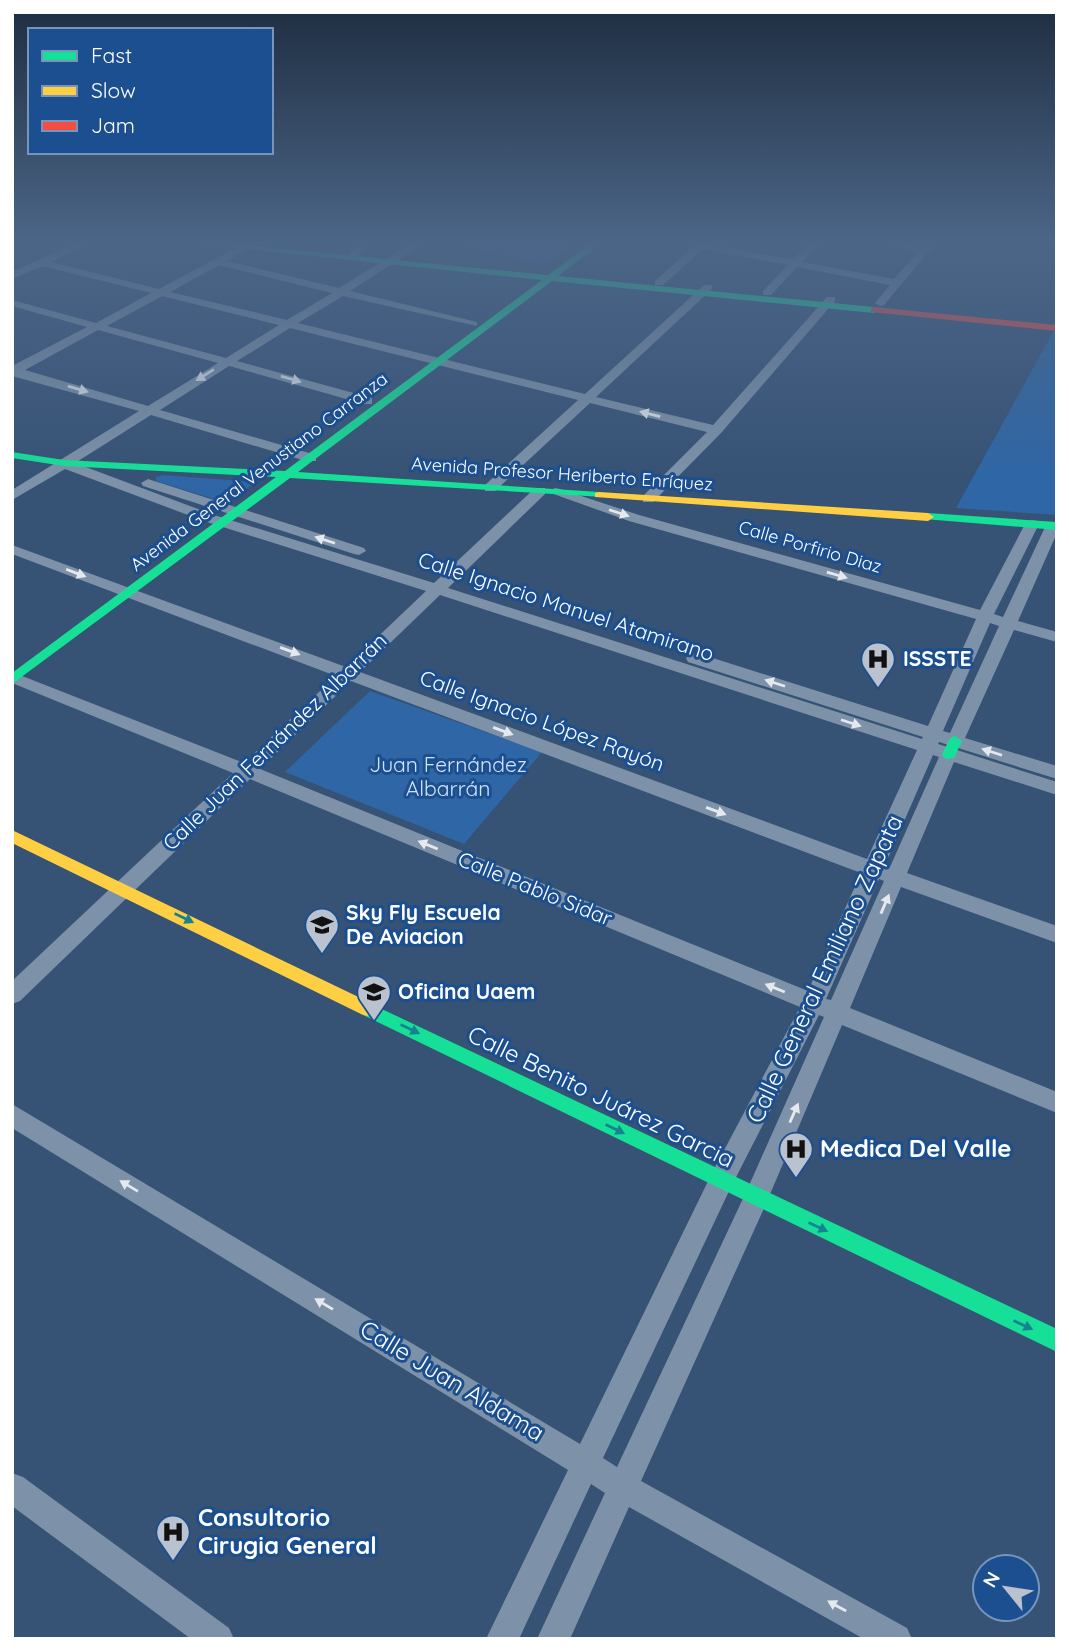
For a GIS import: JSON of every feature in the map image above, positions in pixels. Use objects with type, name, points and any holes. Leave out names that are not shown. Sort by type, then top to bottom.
[{"type":"main road","name":"Avenida General Venustiano Carranza","points":[[13,674],[122,589],[224,515],[288,476],[304,456],[368,401],[434,359],[478,321]]},
{"type":"main road","name":"Avenida General Venustiano Carranza","points":[[224,515],[268,474],[304,456],[486,321]]},
{"type":"main road","points":[[996,321],[1057,328]]},
{"type":"main road","points":[[12,454],[64,463]]},
{"type":"main road","name":"Avenida Profesor Heriberto Enríquez","points":[[64,463],[547,491],[1055,525]]},
{"type":"main road","name":"Calle Benito Juárez Garcia","points":[[12,836],[756,1198],[1057,1340]]},
{"type":"street","points":[[83,321],[368,401]]},
{"type":"street","points":[[13,371],[106,321]]},
{"type":"street","points":[[275,321],[716,430]]},
{"type":"street","points":[[12,496],[292,321]]},
{"type":"street","points":[[461,321],[473,324]]},
{"type":"street","points":[[490,488],[671,321]]},
{"type":"street","points":[[648,499],[716,430],[811,321]]},
{"type":"street","points":[[13,371],[304,456]]},
{"type":"street","name":"Calle Ignacio Manuel Atamirano","points":[[64,463],[92,476],[224,515],[931,741],[1057,773]]},
{"type":"street","name":"Calle Ignacio Manuel Atamirano","points":[[88,464],[224,515]]},
{"type":"street","name":"Calle Juan Fernández Albarrán","points":[[12,995],[347,673],[547,491]]},
{"type":"street","name":"Calle Porfirio Diaz","points":[[547,491],[1057,637]]},
{"type":"street","name":"Calle General Emiliano Zapata","points":[[502,1639],[721,1181],[813,1004],[985,617],[1032,524]]},
{"type":"street","name":"Calle General Emiliano Zapata","points":[[554,1639],[756,1198],[1007,623],[1055,525]]},
{"type":"street","name":"Calle Ignacio López Rayón","points":[[12,549],[1057,935]]},
{"type":"street","name":"Calle Pablo Sidar","points":[[13,674],[1057,1103]]},
{"type":"street","name":"Calle Ignacio Manuel Atamirano","points":[[952,747],[1057,789]]},
{"type":"street","name":"Calle Juan Aldama","points":[[12,1115],[587,1463],[622,1487],[896,1639]]},
{"type":"street","points":[[12,1488],[218,1639]]},
{"type":"green space","points":[[1053,332],[1057,332],[1057,515],[956,508]]},
{"type":"green space","points":[[163,475],[256,482],[227,503],[156,481],[156,477]]},
{"type":"green space","name":"Juan Fernández Albarrán","points":[[370,691],[542,752],[464,844],[285,772]]},
{"type":"traffic: fast","points":[[12,680],[493,321]]},
{"type":"traffic: fast","points":[[12,455],[64,463],[156,466],[599,495]]},
{"type":"traffic: fast","points":[[928,517],[1057,526]]},
{"type":"traffic: fast","points":[[949,754],[955,741]]},
{"type":"traffic: fast","points":[[367,1009],[1057,1341]]},
{"type":"traffic: slow","points":[[599,495],[928,517]]},
{"type":"traffic: slow","points":[[12,836],[367,1009]]},
{"type":"traffic: jam","points":[[986,321],[1057,328]]},
{"type":"place","name":"ISSSTE","points":[[878,689]]},
{"type":"place","name":"Sky Fly Escuela De Aviacion","points":[[322,955]]},
{"type":"place","name":"Oficina Uaem","points":[[374,1022]]},
{"type":"place","name":"Medica Del Valle","points":[[796,1179]]},
{"type":"place","name":"Consultorio Cirugia General","points":[[173,1562]]}]
